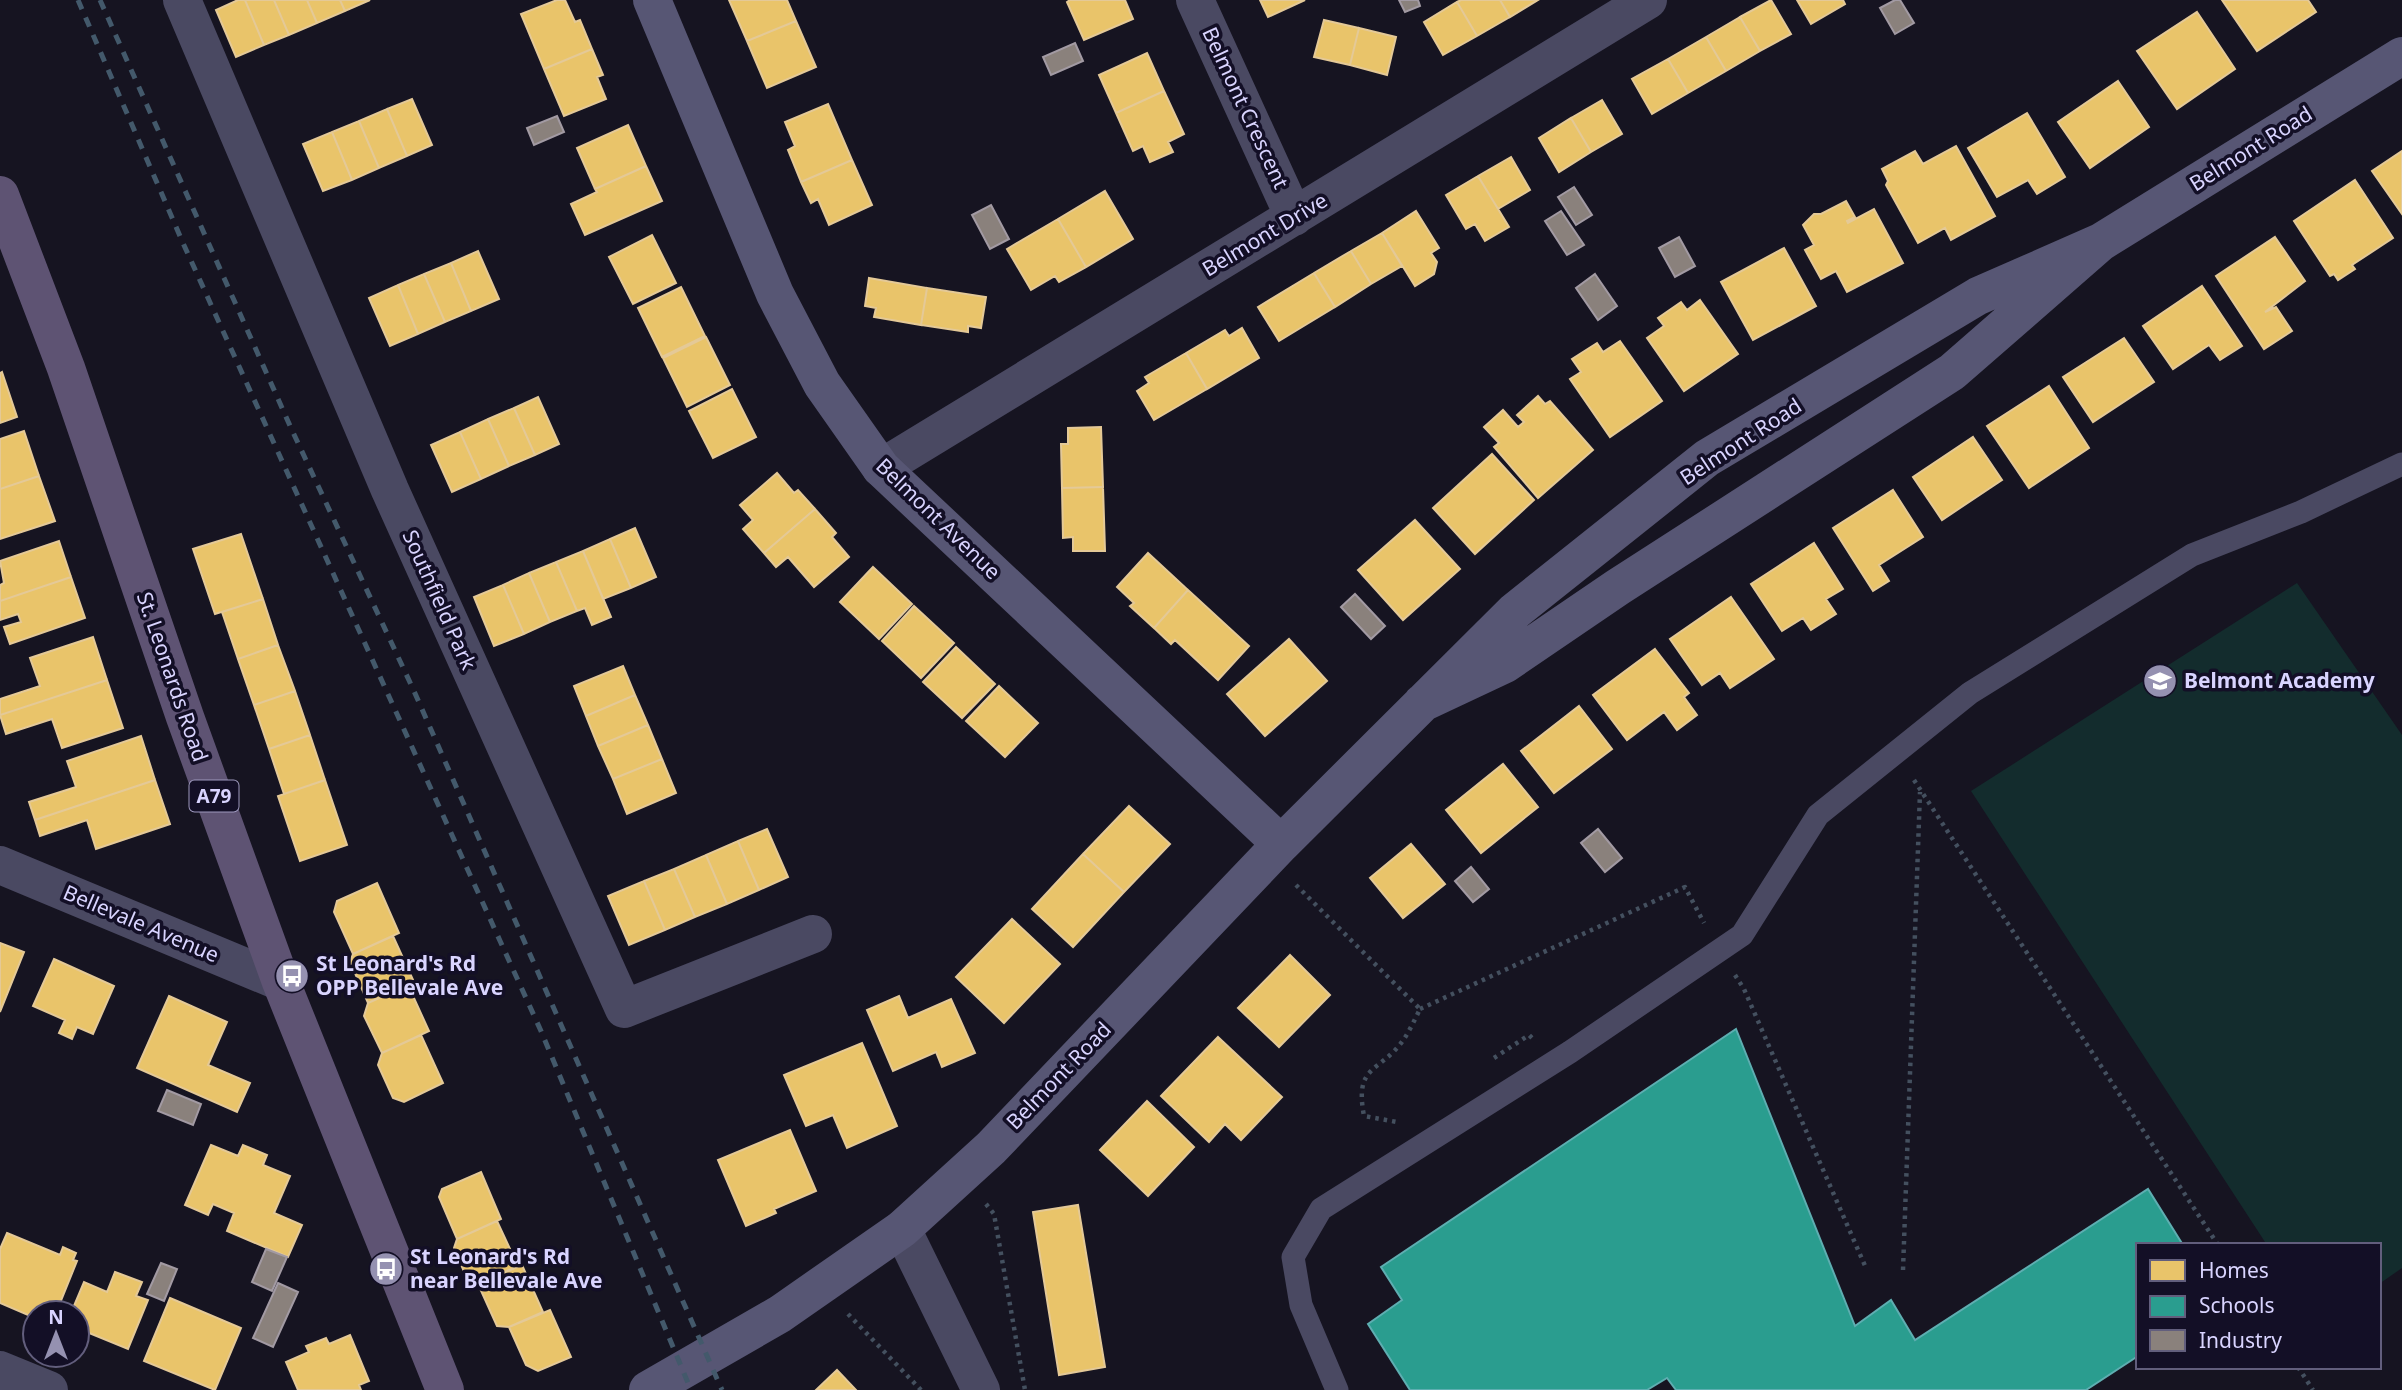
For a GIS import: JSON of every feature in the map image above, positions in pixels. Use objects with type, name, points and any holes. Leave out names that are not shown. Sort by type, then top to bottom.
[{"type":"main road","name":"St. Leonards Road","points":[[0,195],[66,368],[185,717],[281,982],[445,1390]]},
{"type":"street","name":"Southfield Park","points":[[181,0],[390,490],[624,1009],[813,934]]},
{"type":"street","name":"Belmont Avenue","points":[[652,0],[775,294],[822,384],[881,468],[1275,850]]},
{"type":"street","name":"Belmont Crescent","points":[[1195,0],[1294,217]]},
{"type":"street","name":"Belmont Drive","points":[[881,468],[1648,0]]},
{"type":"street","name":"Belmont Road","points":[[648,1390],[780,1314],[902,1229],[1001,1138],[1275,850],[1515,611],[1707,458],[1978,296],[2101,242],[2402,56]]},
{"type":"street","name":"Belmont Road","points":[[1422,703],[1506,664],[1618,587],[1952,372],[2101,242]]},
{"type":"street","name":"Bellevale Avenue","points":[[0,865],[281,982]]},
{"type":"street","points":[[902,1229],[981,1390]]},
{"type":"street","points":[[0,1370],[49,1390]]},
{"type":"lane","points":[[1337,1390],[1301,1305],[1293,1257],[1321,1209],[1552,1064],[1742,934],[1818,815],[1970,694],[2192,555],[2301,512],[2402,464]]},
{"type":"path","points":[[1896,753],[2217,1243]]},
{"type":"path","points":[[1903,1270],[1920,790]]},
{"type":"path","points":[[1275,850],[1420,1009]]},
{"type":"path","points":[[1399,1122],[1364,1116],[1360,1095],[1363,1079],[1404,1040],[1420,1009],[1685,887],[1718,950],[1744,989],[1866,1268]]},
{"type":"path","points":[[1486,1064],[1529,1035],[1552,1064]]},
{"type":"path","points":[[962,1174],[994,1214],[1025,1390]]},
{"type":"path","points":[[819,1287],[859,1323],[921,1390]]},
{"type":"path","points":[[2299,1369],[2313,1390]]},
{"type":"green space","points":[[2297,583],[2402,735],[2402,1268],[2381,1283],[2381,1243],[2266,1243],[1971,791]]},
{"type":"building: Homes","points":[[238,0],[245,0],[264,45],[236,57],[216,10]]},
{"type":"building: Homes","points":[[245,0],[274,0],[289,35],[264,45]]},
{"type":"building: Homes","points":[[274,0],[307,0],[317,23],[289,35]]},
{"type":"building: Homes","points":[[307,0],[340,0],[345,11],[317,23]]},
{"type":"building: Homes","points":[[340,0],[370,0],[345,11]]},
{"type":"building: Homes","points":[[557,0],[565,0],[575,22],[580,20],[592,49],[544,69],[521,14]]},
{"type":"building: Homes","points":[[729,0],[787,0],[796,21],[747,41]]},
{"type":"building: Homes","points":[[1125,0],[1133,19],[1084,40],[1067,2]]},
{"type":"building: Homes","points":[[1260,0],[1305,0],[1268,17]]},
{"type":"building: Homes","points":[[1500,0],[1510,17],[1477,36],[1457,2]]},
{"type":"building: Homes","points":[[1500,0],[1538,0],[1510,17]]},
{"type":"building: Homes","points":[[1771,0],[1791,34],[1760,51],[1740,17]]},
{"type":"building: Homes","points":[[1797,0],[1843,0],[1845,4],[1811,24]]},
{"type":"building: Homes","points":[[2222,0],[2308,0],[2316,12],[2257,51]]},
{"type":"building: Homes","points":[[1457,2],[1477,36],[1443,55],[1424,22]]},
{"type":"building: Homes","points":[[2197,12],[2235,69],[2177,109],[2137,51]]},
{"type":"building: Homes","points":[[1740,17],[1760,51],[1726,71],[1706,37]]},
{"type":"building: Homes","points":[[1324,20],[1359,28],[1350,65],[1314,57]]},
{"type":"building: Homes","points":[[796,21],[816,67],[767,88],[747,41]]},
{"type":"building: Homes","points":[[1359,28],[1396,37],[1387,75],[1350,65]]},
{"type":"building: Homes","points":[[1706,37],[1726,71],[1688,93],[1668,59]]},
{"type":"building: Homes","points":[[592,49],[603,75],[597,77],[606,99],[564,116],[544,69]]},
{"type":"building: Homes","points":[[1147,53],[1164,91],[1116,113],[1099,75]]},
{"type":"building: Homes","points":[[1668,59],[1688,93],[1652,114],[1632,79]]},
{"type":"building: Homes","points":[[2118,81],[2149,127],[2090,168],[2058,122]]},
{"type":"building: Homes","points":[[1164,91],[1184,134],[1168,142],[1173,152],[1150,162],[1143,146],[1133,151],[1116,113]]},
{"type":"building: Homes","points":[[412,99],[432,145],[407,156],[387,109]]},
{"type":"building: Homes","points":[[1602,100],[1622,134],[1591,152],[1571,118]]},
{"type":"building: Homes","points":[[828,104],[852,160],[801,182],[788,150],[795,146],[785,122]]},
{"type":"building: Homes","points":[[387,109],[407,156],[379,168],[359,121]]},
{"type":"building: Homes","points":[[2027,113],[2065,177],[2037,194],[2028,180],[1997,197],[1968,148]]},
{"type":"building: Homes","points":[[1571,118],[1591,152],[1559,172],[1539,138]]},
{"type":"building: Homes","points":[[359,121],[379,168],[352,180],[332,132]]},
{"type":"building: Homes","points":[[628,125],[646,166],[595,189],[577,148]]},
{"type":"building: Homes","points":[[332,132],[352,180],[323,191],[303,144]]},
{"type":"building: Homes","points":[[1956,146],[1995,216],[1951,240],[1945,228],[1918,243],[1886,185],[1888,181],[1882,169],[1915,151],[1923,164]]},
{"type":"building: Homes","points":[[2402,151],[2402,214],[2372,171]]},
{"type":"building: Homes","points":[[1511,157],[1530,190],[1498,209],[1478,176]]},
{"type":"building: Homes","points":[[852,160],[872,205],[829,225],[818,199],[811,203],[801,182]]},
{"type":"building: Homes","points":[[646,166],[662,201],[585,235],[571,204],[597,192],[595,189]]},
{"type":"building: Homes","points":[[1478,176],[1509,227],[1485,241],[1475,224],[1466,229],[1446,195]]},
{"type":"building: Homes","points":[[2355,180],[2393,238],[2352,265],[2355,269],[2338,280],[2334,274],[2330,276],[2294,221]]},
{"type":"building: Homes","points":[[1105,191],[1133,239],[1086,267],[1058,219]]},
{"type":"building: Homes","points":[[1846,201],[1855,217],[1847,221],[1848,223],[1874,209],[1903,263],[1847,292],[1836,271],[1821,279],[1805,250],[1814,245],[1803,225],[1814,214],[1821,214]]},
{"type":"building: Homes","points":[[1416,211],[1439,248],[1431,253],[1437,262],[1434,274],[1415,286],[1382,233]]},
{"type":"building: Homes","points":[[1058,219],[1086,267],[1059,282],[1055,276],[1031,290],[1007,249]]},
{"type":"building: Homes","points":[[1382,233],[1402,266],[1371,284],[1351,251]]},
{"type":"building: Homes","points":[[652,235],[676,283],[633,304],[609,257]]},
{"type":"building: Homes","points":[[2275,237],[2305,281],[2265,312],[2276,307],[2292,331],[2264,349],[2216,276]]},
{"type":"building: Homes","points":[[1784,248],[1816,306],[1753,340],[1721,282]]},
{"type":"building: Homes","points":[[478,251],[499,299],[471,311],[451,263]]},
{"type":"building: Homes","points":[[1351,251],[1371,284],[1335,307],[1314,273]]},
{"type":"building: Homes","points":[[451,263],[471,311],[445,322],[424,274]]},
{"type":"building: Homes","points":[[1314,273],[1335,307],[1279,341],[1258,307]]},
{"type":"building: Homes","points":[[424,274],[445,322],[418,334],[398,285]]},
{"type":"building: Homes","points":[[869,278],[927,288],[921,325],[874,317],[876,308],[865,306]]},
{"type":"building: Homes","points":[[398,285],[418,334],[390,346],[369,298]]},
{"type":"building: Homes","points":[[2202,286],[2242,346],[2220,360],[2209,345],[2173,369],[2143,326]]},
{"type":"building: Homes","points":[[681,287],[705,336],[662,357],[638,308]]},
{"type":"building: Homes","points":[[927,288],[986,297],[981,328],[968,326],[968,332],[921,325]]},
{"type":"building: Homes","points":[[1700,300],[1738,354],[1684,391],[1647,338],[1664,326],[1658,318],[1681,302],[1687,310]]},
{"type":"building: Homes","points":[[1242,328],[1259,358],[1207,389],[1186,353],[1225,330],[1229,336]]},
{"type":"building: Homes","points":[[706,337],[730,385],[687,407],[663,358]]},
{"type":"building: Homes","points":[[2124,338],[2154,382],[2093,422],[2063,377]]},
{"type":"building: Homes","points":[[1620,341],[1662,401],[1610,437],[1570,379],[1581,372],[1572,359],[1597,343],[1603,352]]},
{"type":"building: Homes","points":[[1186,353],[1207,389],[1154,420],[1137,391],[1149,383],[1145,377]]},
{"type":"building: Homes","points":[[2,372],[17,417],[0,423],[0,373]]},
{"type":"building: Homes","points":[[2049,386],[2089,448],[2029,488],[1987,426]]},
{"type":"building: Homes","points":[[732,389],[756,437],[713,458],[689,411]]},
{"type":"building: Homes","points":[[1538,396],[1545,404],[1550,401],[1593,450],[1538,498],[1494,447],[1499,443],[1484,427],[1503,410],[1518,427],[1524,422],[1517,415]]},
{"type":"building: Homes","points":[[538,397],[559,444],[535,455],[514,408]]},
{"type":"building: Homes","points":[[514,408],[535,455],[509,466],[488,419]]},
{"type":"building: Homes","points":[[488,419],[509,466],[481,479],[460,432]]},
{"type":"building: Homes","points":[[1101,427],[1103,487],[1062,488],[1061,444],[1068,444],[1068,428]]},
{"type":"building: Homes","points":[[24,431],[39,476],[0,489],[0,439]]},
{"type":"building: Homes","points":[[460,432],[481,479],[452,492],[431,445]]},
{"type":"building: Homes","points":[[1973,437],[2002,480],[1942,520],[1913,477]]},
{"type":"building: Homes","points":[[1492,454],[1534,500],[1475,554],[1433,508]]},
{"type":"building: Homes","points":[[777,473],[794,493],[798,490],[815,509],[764,553],[743,529],[753,520],[740,505]]},
{"type":"building: Homes","points":[[39,476],[55,521],[0,539],[0,489]]},
{"type":"building: Homes","points":[[1103,487],[1105,551],[1073,551],[1073,537],[1063,538],[1062,488]]},
{"type":"building: Homes","points":[[1893,490],[1923,537],[1879,565],[1889,581],[1873,591],[1833,528]]},
{"type":"building: Homes","points":[[815,509],[836,533],[832,537],[849,557],[814,587],[788,557],[776,567],[764,553]]},
{"type":"building: Homes","points":[[1415,520],[1460,569],[1403,620],[1358,570]]},
{"type":"building: Homes","points":[[635,528],[656,577],[631,588],[610,539]]},
{"type":"building: Homes","points":[[241,534],[263,599],[215,614],[193,549]]},
{"type":"building: Homes","points":[[610,539],[631,588],[603,599],[583,551]]},
{"type":"building: Homes","points":[[59,541],[71,577],[0,601],[0,585],[4,583],[0,561]]},
{"type":"building: Homes","points":[[1814,543],[1843,589],[1826,599],[1836,614],[1811,630],[1803,618],[1782,631],[1751,584]]},
{"type":"building: Homes","points":[[583,551],[611,617],[592,625],[585,608],[577,611],[556,562]]},
{"type":"building: Homes","points":[[1148,553],[1188,590],[1154,628],[1130,606],[1134,603],[1117,587]]},
{"type":"building: Homes","points":[[556,562],[577,611],[550,622],[529,573]]},
{"type":"building: Homes","points":[[873,567],[912,604],[879,639],[840,602]]},
{"type":"building: Homes","points":[[529,573],[550,622],[524,634],[503,585]]},
{"type":"building: Homes","points":[[71,577],[85,618],[10,644],[4,627],[21,622],[18,614],[0,620],[0,601]]},
{"type":"building: Homes","points":[[503,585],[524,634],[494,646],[474,597]]},
{"type":"building: Homes","points":[[1188,590],[1249,646],[1218,680],[1175,640],[1171,644],[1154,628]]},
{"type":"building: Homes","points":[[1731,597],[1774,659],[1730,688],[1720,673],[1702,685],[1670,639]]},
{"type":"building: Homes","points":[[263,599],[278,645],[238,659],[222,612]]},
{"type":"building: Homes","points":[[914,606],[954,643],[921,678],[882,641]]},
{"type":"building: Homes","points":[[93,637],[107,680],[0,715],[0,699],[40,686],[30,658]]},
{"type":"building: Homes","points":[[1289,639],[1327,681],[1265,736],[1227,694]]},
{"type":"building: Homes","points":[[278,645],[295,691],[254,705],[238,659]]},
{"type":"building: Homes","points":[[956,647],[995,684],[962,718],[923,682]]},
{"type":"building: Homes","points":[[1655,649],[1689,693],[1684,697],[1697,715],[1677,730],[1664,712],[1627,740],[1593,695]]},
{"type":"building: Homes","points":[[623,666],[635,695],[586,716],[574,686]]},
{"type":"building: Homes","points":[[107,680],[123,728],[62,748],[52,719],[6,734],[0,715]]},
{"type":"building: Homes","points":[[999,686],[1038,723],[1005,757],[966,721]]},
{"type":"building: Homes","points":[[295,691],[310,735],[269,749],[254,705]]},
{"type":"building: Homes","points":[[635,695],[648,725],[598,746],[586,716]]},
{"type":"building: Homes","points":[[1579,706],[1612,749],[1554,793],[1521,751]]},
{"type":"building: Homes","points":[[648,725],[662,759],[613,779],[598,746]]},
{"type":"building: Homes","points":[[310,735],[325,780],[284,794],[269,749]]},
{"type":"building: Homes","points":[[141,736],[155,780],[35,820],[29,802],[76,787],[67,761]]},
{"type":"building: Homes","points":[[662,759],[676,793],[627,814],[613,779]]},
{"type":"building: Homes","points":[[1503,764],[1538,807],[1481,853],[1446,810]]},
{"type":"building: Homes","points":[[155,780],[170,824],[96,849],[87,820],[40,836],[35,820]]},
{"type":"building: Homes","points":[[325,780],[347,845],[300,861],[278,796]]},
{"type":"building: Homes","points":[[1129,806],[1170,844],[1124,892],[1083,854]]},
{"type":"building: Homes","points":[[767,829],[788,877],[759,890],[738,841]]},
{"type":"building: Homes","points":[[738,841],[759,890],[727,904],[706,855]]},
{"type":"building: Homes","points":[[1411,844],[1445,884],[1403,918],[1370,878]]},
{"type":"building: Homes","points":[[1083,854],[1124,892],[1073,947],[1032,909]]},
{"type":"building: Homes","points":[[706,855],[727,904],[695,917],[674,869]]},
{"type":"building: Homes","points":[[674,869],[695,917],[665,930],[644,881]]},
{"type":"building: Homes","points":[[644,881],[665,930],[629,945],[608,896]]},
{"type":"building: Homes","points":[[377,883],[399,933],[353,954],[334,912],[337,901]]},
{"type":"building: Homes","points":[[1012,919],[1060,964],[1004,1023],[956,977]]},
{"type":"building: Homes","points":[[393,936],[414,982],[368,1003],[350,962],[353,954]]},
{"type":"building: Homes","points":[[0,943],[24,952],[0,1012]]},
{"type":"building: Homes","points":[[1290,955],[1330,995],[1279,1047],[1238,1008]]},
{"type":"building: Homes","points":[[54,959],[114,986],[93,1034],[77,1027],[72,1039],[59,1033],[65,1020],[33,1006]]},
{"type":"building: Homes","points":[[408,985],[429,1031],[382,1053],[364,1016],[368,1003]]},
{"type":"building: Homes","points":[[169,996],[227,1022],[208,1065],[250,1083],[237,1112],[137,1068]]},
{"type":"building: Homes","points":[[899,996],[908,1018],[951,999],[975,1053],[942,1067],[936,1052],[893,1071],[867,1010]]},
{"type":"building: Homes","points":[[421,1035],[443,1083],[404,1102],[393,1098],[378,1065],[382,1053]]},
{"type":"building: Homes","points":[[1218,1037],[1282,1097],[1241,1140],[1225,1124],[1209,1142],[1161,1096]]},
{"type":"building: Homes","points":[[862,1043],[897,1126],[847,1148],[833,1115],[806,1126],[784,1075]]},
{"type":"building: Homes","points":[[1147,1101],[1194,1147],[1148,1196],[1100,1150]]},
{"type":"building: Homes","points":[[790,1130],[816,1191],[774,1209],[776,1213],[746,1226],[718,1160]]},
{"type":"building: Homes","points":[[211,1145],[238,1156],[243,1145],[267,1155],[263,1165],[290,1176],[274,1213],[302,1225],[288,1257],[227,1231],[234,1213],[213,1204],[208,1215],[185,1205]]},
{"type":"building: Homes","points":[[481,1172],[501,1219],[457,1239],[439,1197],[442,1189]]},
{"type":"building: Homes","points":[[1078,1205],[1105,1367],[1059,1375],[1033,1212]]},
{"type":"building: Homes","points":[[497,1221],[518,1266],[478,1284],[468,1281],[454,1248],[457,1239]]},
{"type":"building: Homes","points":[[7,1233],[60,1255],[63,1247],[76,1253],[73,1260],[77,1261],[62,1299],[21,1299],[21,1312],[0,1303],[0,1249]]},
{"type":"building: Homes","points":[[522,1265],[543,1312],[509,1327],[497,1326],[478,1284]]},
{"type":"building: Homes","points":[[115,1272],[142,1282],[136,1296],[148,1300],[128,1349],[91,1334],[91,1299],[77,1299],[84,1282],[107,1292]]},
{"type":"building: Homes","points":[[170,1298],[241,1328],[215,1390],[144,1361]]},
{"type":"building: Homes","points":[[550,1310],[571,1357],[538,1371],[526,1365],[509,1327]]},
{"type":"building: Homes","points":[[350,1335],[369,1381],[359,1385],[361,1390],[298,1390],[286,1362],[309,1352],[306,1346],[326,1338],[329,1344]]},
{"type":"building: Homes","points":[[837,1370],[856,1390],[816,1390]]},
{"type":"building: Schools","points":[[1736,1029],[1855,1326],[1891,1300],[1915,1340],[2148,1189],[2182,1243],[2136,1243],[2136,1357],[2086,1390],[1676,1390],[1667,1378],[1647,1390],[1410,1390],[1368,1324],[1402,1300],[1381,1267]]},
{"type":"building: Industry","points":[[1399,0],[1418,0],[1420,6],[1405,12]]},
{"type":"building: Industry","points":[[1900,0],[1914,23],[1895,34],[1880,8]]},
{"type":"building: Industry","points":[[1075,43],[1083,61],[1051,75],[1043,57]]},
{"type":"building: Industry","points":[[557,116],[564,132],[534,145],[527,128]]},
{"type":"building: Industry","points":[[1574,187],[1592,215],[1576,225],[1558,197]]},
{"type":"building: Industry","points":[[991,205],[1009,239],[990,249],[972,215]]},
{"type":"building: Industry","points":[[1561,211],[1584,245],[1567,255],[1545,221]]},
{"type":"building: Industry","points":[[1679,237],[1695,266],[1675,277],[1659,248]]},
{"type":"building: Industry","points":[[1595,274],[1617,306],[1598,320],[1576,288]]},
{"type":"building: Industry","points":[[1355,594],[1385,626],[1371,639],[1341,607]]},
{"type":"building: Industry","points":[[1598,829],[1622,858],[1605,872],[1581,843]]},
{"type":"building: Industry","points":[[1471,867],[1489,889],[1473,902],[1455,881]]},
{"type":"building: Industry","points":[[167,1090],[201,1104],[193,1125],[158,1111]]},
{"type":"building: Industry","points":[[266,1249],[287,1257],[272,1291],[252,1282]]},
{"type":"building: Industry","points":[[161,1263],[177,1269],[164,1301],[147,1294]]},
{"type":"building: Industry","points":[[278,1283],[298,1292],[273,1347],[253,1338]]},
{"type":"railway","points":[[78,0],[183,243],[541,1031],[691,1390]]},
{"type":"railway","points":[[100,0],[291,428],[414,691],[722,1390]]},
{"type":"place","name":"Belmont Academy","points":[[2160,681]]},
{"type":"place","name":"St Leonard's Rd OPP Bellevale Ave","points":[[292,976]]},
{"type":"place","name":"St Leonard's Rd near Bellevale Ave","points":[[386,1269]]}]
